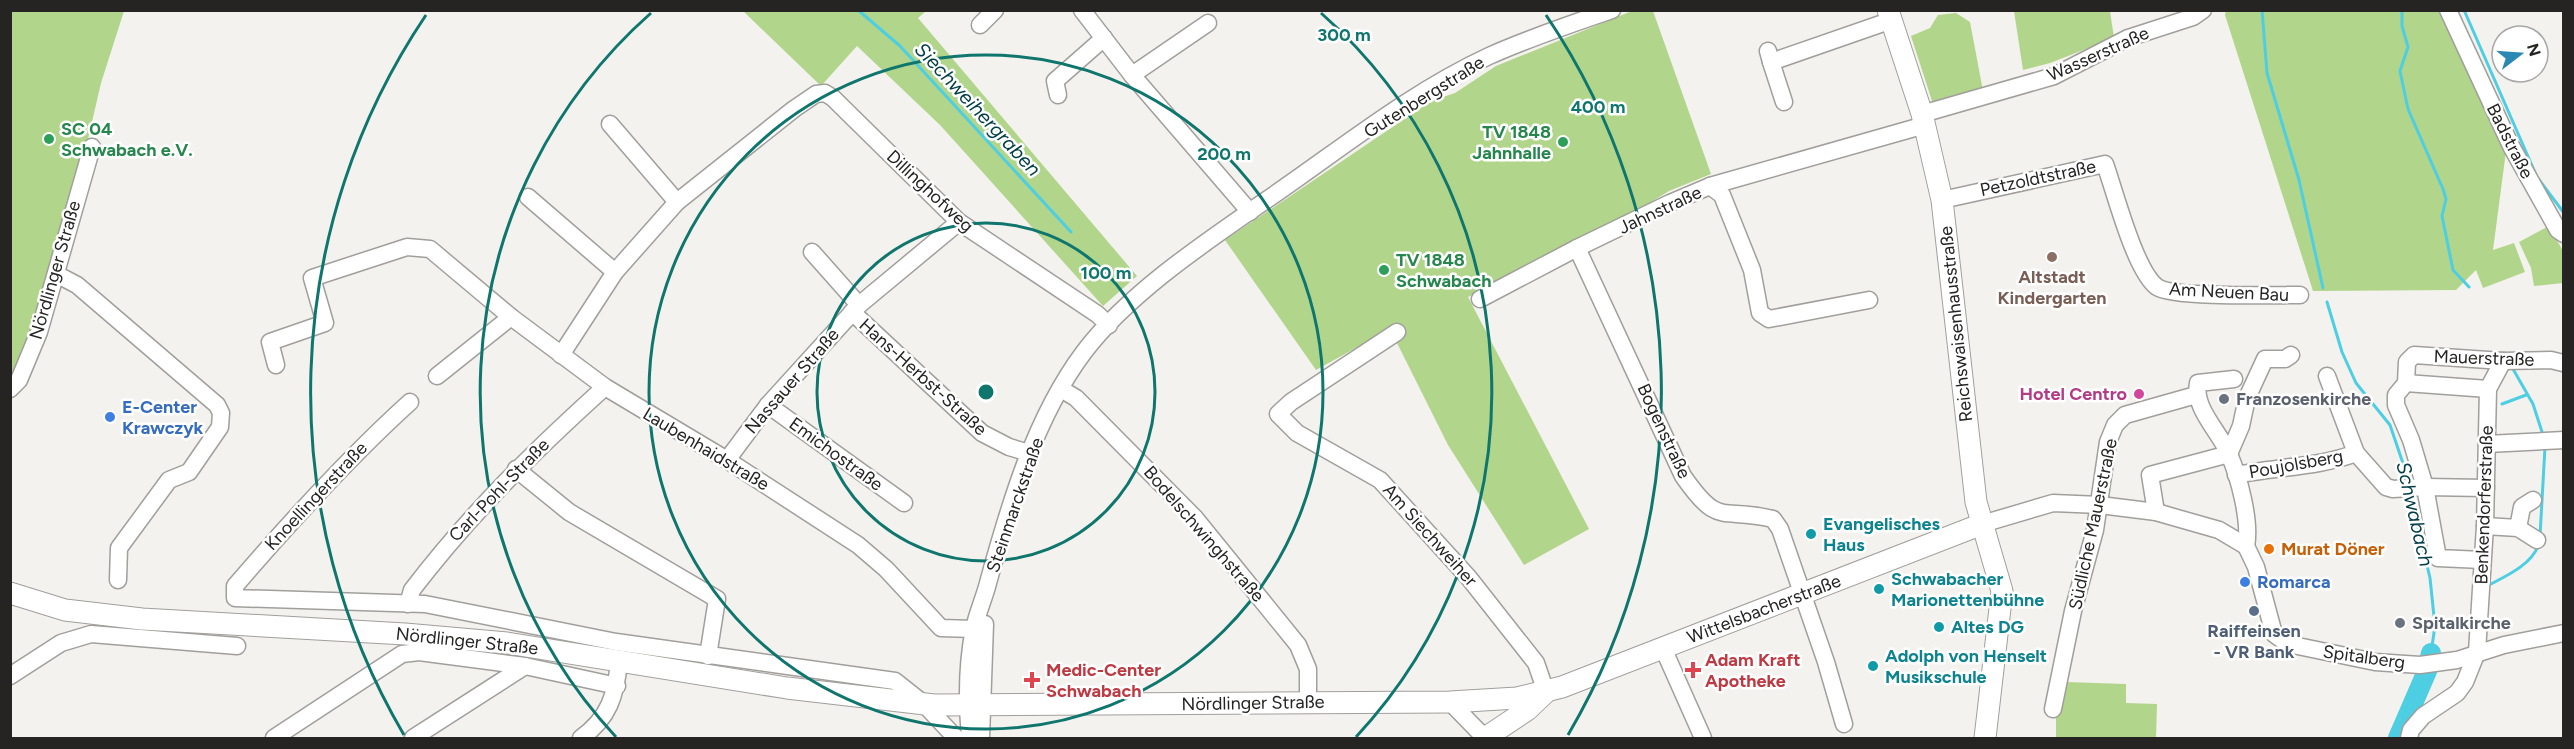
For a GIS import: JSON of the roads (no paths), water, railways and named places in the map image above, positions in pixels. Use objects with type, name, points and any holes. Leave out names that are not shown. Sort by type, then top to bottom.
[{"type":"main road","name":"Reichswaisenhausstraße","points":[[1890,16],[1924,120],[1942,200],[1976,502],[2002,591],[1985,738]]},
{"type":"main road","name":"Wittelsbacherstraße","points":[[1546,692],[1982,524]]},
{"type":"main road","name":"Nördlinger Straße","points":[[10,593],[65,610],[142,619],[405,634],[507,644],[787,688],[924,704],[975,706],[1450,702],[1517,698],[1546,692]]},
{"type":"main road","points":[[1485,738],[1527,710],[1546,692]]},
{"type":"street","points":[[980,25],[995,10]]},
{"type":"street","points":[[1082,10],[1132,75],[1250,212]]},
{"type":"street","name":"Gutenbergstraße","points":[[1250,212],[1403,107],[1474,64],[1555,29],[1612,10]]},
{"type":"street","name":"Wasserstraße","points":[[1924,120],[2054,76],[2128,38],[2193,17],[2203,10]]},
{"type":"street","name":"Badstraße","points":[[2448,10],[2511,146],[2558,230],[2564,234]]},
{"type":"street","points":[[1784,102],[1770,57],[1890,16]]},
{"type":"street","points":[[1132,75],[1208,23]]},
{"type":"street","points":[[1058,95],[1055,81],[1104,38]]},
{"type":"street","name":"Dillinghofweg","points":[[677,202],[794,109],[816,94],[825,93],[959,222],[1097,314],[1109,325]]},
{"type":"street","points":[[1710,186],[1924,120]]},
{"type":"street","points":[[561,355],[615,272],[677,202],[610,124]]},
{"type":"street","name":"Nördlinger Straße","points":[[10,389],[19,380],[29,359],[92,147]]},
{"type":"street","name":"Petzoldtstraße","points":[[1942,200],[2105,164],[2144,274],[2158,288]]},
{"type":"street","name":"Jahnstraße","points":[[1480,299],[1577,248],[1710,186],[1722,195],[1748,259],[1760,313],[1769,319],[1869,300]]},
{"type":"street","points":[[528,197],[615,272]]},
{"type":"street","name":"Steinmarckstraße","points":[[975,706],[974,629],[999,542],[1029,453],[1061,389],[1084,352],[1109,325],[1161,278],[1250,212]]},
{"type":"street","name":"Nassauer Straße","points":[[727,460],[768,405],[855,308],[959,222]]},
{"type":"street","name":"Laubenhaidstraße","points":[[276,365],[270,342],[325,323],[312,278],[407,247],[430,249],[510,317],[605,387],[727,460],[858,545],[886,568],[941,628],[974,629]]},
{"type":"street","name":"Bogenstraße","points":[[1577,248],[1683,476],[1697,497],[1713,512],[1773,519],[1780,529],[1802,595]]},
{"type":"street","points":[[812,252],[855,308]]},
{"type":"street","points":[[56,274],[77,285],[150,345],[217,405],[221,413],[220,427],[189,472],[169,480],[119,548],[118,580]]},
{"type":"street","name":"Am Neuen Bau","points":[[2158,288],[2178,292],[2300,295]]},
{"type":"street","name":"Hans-Herbst-Straße","points":[[855,308],[982,433],[1010,447],[1029,453]]},
{"type":"street","points":[[437,376],[510,317]]},
{"type":"street","name":"Am Siechweiher","points":[[1397,332],[1291,402],[1278,414],[1297,433],[1380,480],[1469,578],[1536,663],[1546,692]]},
{"type":"street","points":[[2229,454],[2241,426],[2247,398],[2265,359],[2285,359],[2291,355]]},
{"type":"street","name":"Mauerstraße","points":[[2406,383],[2406,362],[2414,355],[2503,361],[2551,360],[2563,363]]},
{"type":"street","name":"Benkendorferstraße","points":[[2409,738],[2411,730],[2423,716],[2457,693],[2465,682],[2477,652],[2485,526],[2488,389],[2503,361]]},
{"type":"street","points":[[2327,376],[2356,453],[2386,487],[2486,488]]},
{"type":"street","points":[[1982,524],[2053,503],[2100,506],[2156,512],[2219,530],[2246,546],[2249,532],[2229,454],[2196,395],[2198,383],[2234,378]]},
{"type":"street","points":[[2482,560],[2438,558],[2411,440],[2396,405],[2396,395],[2406,383],[2488,389]]},
{"type":"street","name":"Carl-Pohl-Straße","points":[[408,604],[412,590],[448,543],[516,469],[605,387]]},
{"type":"street","name":"Bodelschwinghstraße","points":[[1061,389],[1076,398],[1188,510],[1298,645],[1308,669],[1308,703]]},
{"type":"street","name":"Südliche Mauerstraße","points":[[2054,709],[2073,611],[2100,506],[2101,478],[2108,442],[2115,425],[2125,415],[2196,395]]},
{"type":"street","name":"Knoellingerstraße","points":[[236,598],[235,586],[281,532],[372,436],[410,402]]},
{"type":"street","name":"Emichostraße","points":[[768,405],[904,503]]},
{"type":"street","points":[[2487,444],[2551,441]]},
{"type":"street","name":"Poujolsberg","points":[[2236,476],[2273,467],[2337,460],[2356,453]]},
{"type":"street","points":[[2156,512],[2150,475],[2229,454]]},
{"type":"street","points":[[516,469],[569,512],[717,599],[708,656]]},
{"type":"street","points":[[2518,528],[2522,507],[2533,500]]},
{"type":"street","points":[[2485,526],[2518,528],[2537,540]]},
{"type":"street","name":"Spitalberg","points":[[2246,546],[2256,567],[2274,634],[2288,644],[2375,662],[2420,665],[2457,660],[2477,652],[2564,633]]},
{"type":"street","points":[[1802,595],[1844,723]]},
{"type":"street","name":"Nördlinger Straße","points":[[236,598],[425,604],[616,642],[895,681],[924,704]]},
{"type":"street","name":"Steinmarckstraße","points":[[975,706],[985,625],[984,599]]},
{"type":"street","points":[[10,676],[61,643],[91,634],[237,646]]},
{"type":"street","points":[[1663,648],[1703,738]]},
{"type":"street","points":[[274,738],[402,654],[419,652],[525,666],[617,686]]},
{"type":"street","points":[[581,738],[598,727],[617,686],[620,661]]},
{"type":"street","points":[[414,738],[525,666]]},
{"type":"street","points":[[1450,702],[1485,738]]},
{"type":"street","points":[[924,704],[956,738]]},
{"type":"street","points":[[970,738],[975,706]]},
{"type":"street","points":[[975,706],[981,738]]},
{"type":"waterway","name":"Siechweihergraben","points":[[858,10],[900,46],[1071,232]]},
{"type":"waterway","name":"Schwabach","points":[[2262,10],[2267,73],[2299,180],[2323,288]]},
{"type":"waterway","points":[[2402,10],[2402,26],[2408,47],[2400,71],[2408,109],[2446,199],[2442,216],[2453,270],[2469,287]]},
{"type":"waterway","points":[[2464,10],[2537,177],[2564,213]]},
{"type":"waterway","name":"Schwabach","points":[[2327,302],[2342,352],[2356,383],[2390,425],[2410,484]]},
{"type":"waterway","points":[[2513,369],[2533,404],[2543,435]]},
{"type":"waterway","points":[[2502,404],[2526,395]]},
{"type":"waterway","points":[[2540,536],[2545,447]]},
{"type":"waterway","name":"Schwabach","points":[[2410,493],[2430,578],[2435,626],[2431,653]]},
{"type":"waterway","points":[[2489,585],[2524,564],[2535,553],[2538,546]]},
{"type":"waterway","name":"Schwabach","points":[[2398,738],[2427,671],[2431,653]]},
{"type":"place","name":"SC 04 Schwabach e.V.","points":[[49,139]]},
{"type":"place","name":"TV 1848 Jahnhalle","points":[[1563,142]]},
{"type":"place","name":"Altstadt Kindergarten","points":[[2052,257]]},
{"type":"place","name":"TV 1848 Schwabach","points":[[1384,270]]},
{"type":"place","name":"Hotel Centro","points":[[2139,394]]},
{"type":"place","name":"Franzosenkirche","points":[[2224,399]]},
{"type":"place","name":"E-Center Krawczyk","points":[[110,417]]},
{"type":"place","name":"Evangelisches Haus","points":[[1811,534]]},
{"type":"place","name":"Murat Döner","points":[[2269,549]]},
{"type":"place","name":"Romarca","points":[[2245,582]]},
{"type":"place","name":"Schwabacher Marionettenbühne","points":[[1879,589]]},
{"type":"place","name":"Raiffeinsen - VR Bank","points":[[2254,611]]},
{"type":"place","name":"Spitalkirche","points":[[2400,623]]},
{"type":"place","name":"Altes DG","points":[[1939,627]]},
{"type":"place","name":"Adolph von Henselt Musikschule","points":[[1873,666]]},
{"type":"place","name":"Adam Kraft Apotheke","points":[[1693,670]]},
{"type":"place","name":"Medic-Center Schwabach","points":[[1032,680]]}]
